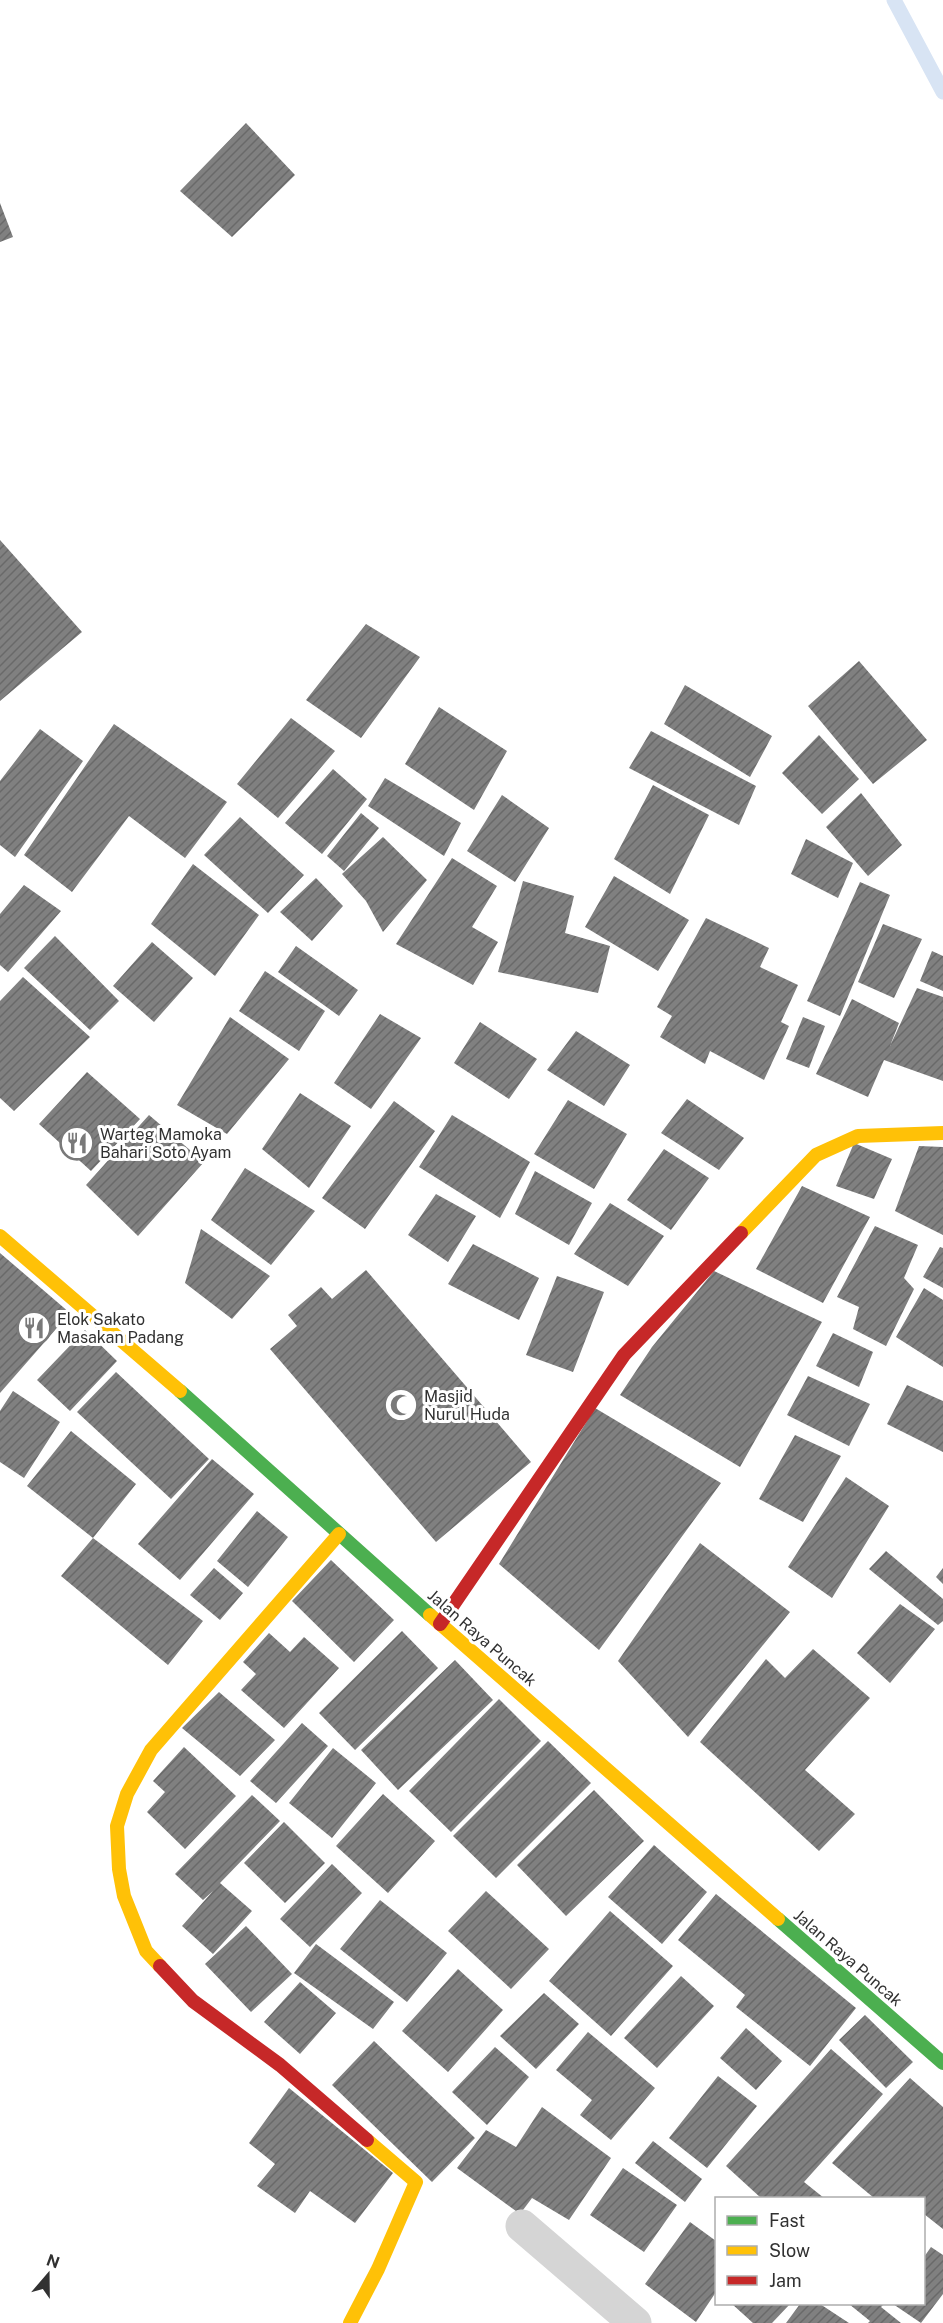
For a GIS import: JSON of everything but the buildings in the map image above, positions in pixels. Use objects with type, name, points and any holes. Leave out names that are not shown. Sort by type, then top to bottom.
[{"type":"main road","points":[[440,1624],[624,1355],[816,1155],[858,1136],[943,1133]]},
{"type":"main road","name":"Jalan Raya Puncak","points":[[0,1236],[174,1386],[440,1624],[943,2063]]},
{"type":"main road","points":[[339,1534],[151,1750],[127,1794],[117,1826],[119,1869],[124,1896],[146,1951],[193,2001],[280,2065],[416,2182],[378,2268],[350,2323]]},
{"type":"street","points":[[522,2226],[635,2323]]},
{"type":"waterway","points":[[894,0],[943,92]]},
{"type":"traffic: fast","points":[[180,1391],[430,1615]]},
{"type":"traffic: fast","points":[[778,1919],[943,2063]]},
{"type":"traffic: slow","points":[[741,1233],[816,1155],[858,1136],[943,1133]]},
{"type":"traffic: slow","points":[[0,1236],[180,1391]]},
{"type":"traffic: slow","points":[[160,1966],[146,1951],[124,1896],[119,1869],[117,1826],[127,1794],[151,1750],[339,1534]]},
{"type":"traffic: slow","points":[[430,1615],[778,1919]]},
{"type":"traffic: slow","points":[[350,2323],[378,2269],[416,2182],[367,2140]]},
{"type":"traffic: jam","points":[[440,1624],[624,1355],[741,1233]]},
{"type":"traffic: jam","points":[[160,1966],[193,2001],[280,2065],[367,2140]]},
{"type":"place","name":"Warteg Mamoka Bahari Soto Ayam","points":[[77,1143]]},
{"type":"place","name":"Elok Sakato Masakan Padang","points":[[34,1328]]},
{"type":"place","name":"Masjid Nurul Huda","points":[[401,1405]]}]
